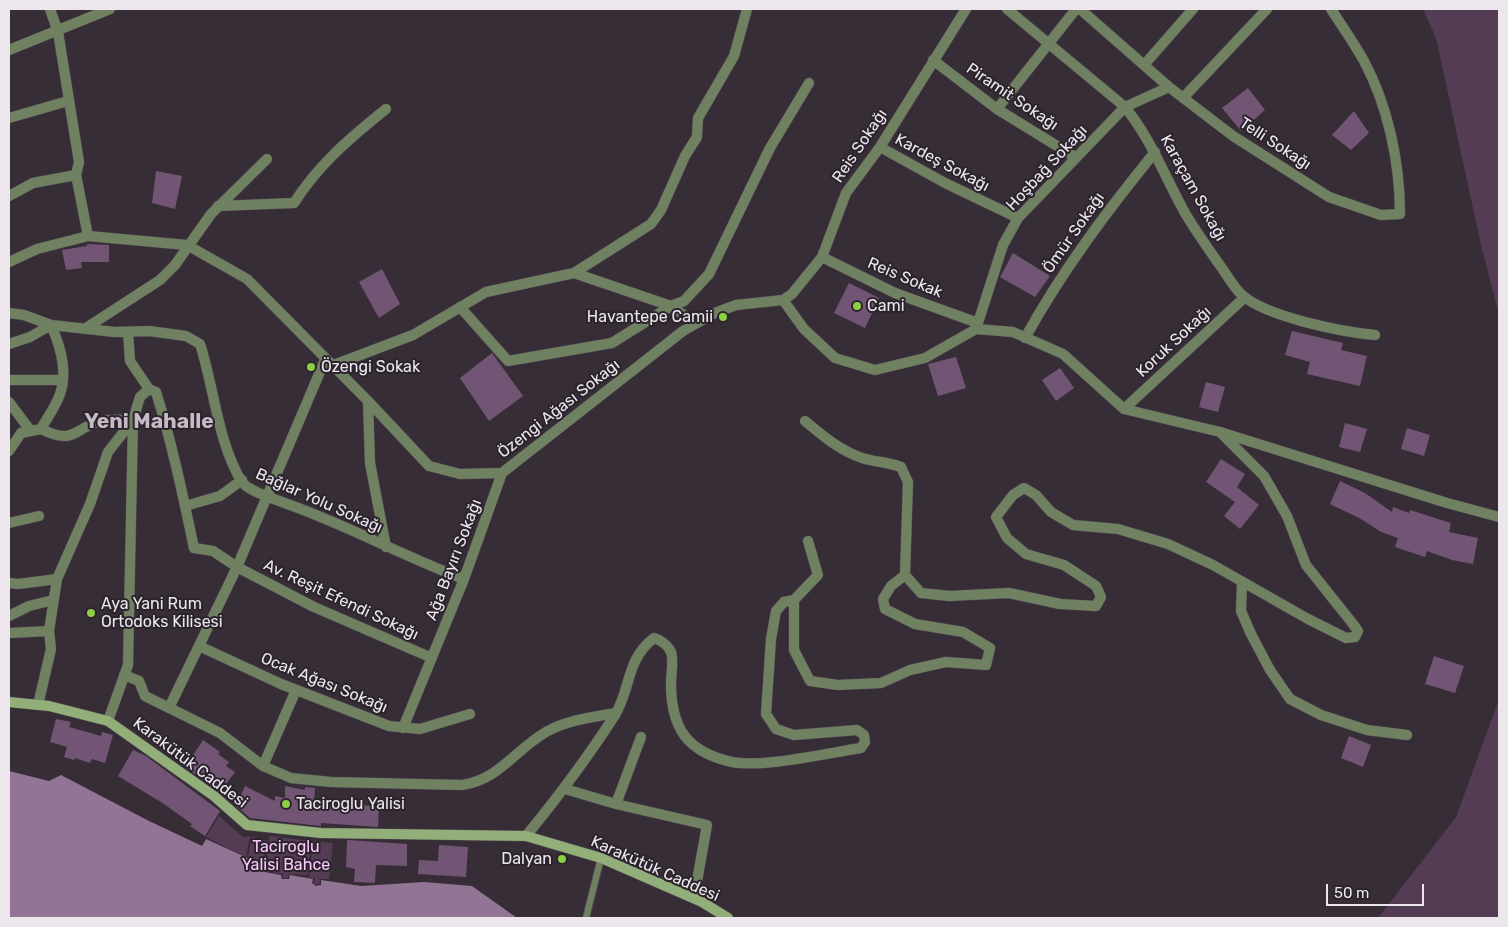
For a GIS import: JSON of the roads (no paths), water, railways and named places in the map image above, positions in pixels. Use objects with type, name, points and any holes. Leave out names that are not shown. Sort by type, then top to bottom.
[{"type":"main road","name":"Karakütük Caddesi","points":[[9,702],[38,705],[108,721],[214,796],[247,825],[321,833],[526,836],[601,858],[694,898],[728,918]]},
{"type":"street","points":[[50,9],[58,32],[79,162],[76,176],[88,236]]},
{"type":"street","points":[[9,50],[58,32],[110,9]]},
{"type":"street","points":[[169,708],[237,568],[266,496],[328,363],[413,335],[486,292],[574,273],[651,224],[661,210],[685,156],[697,137],[698,118],[734,56],[747,9]]},
{"type":"street","name":"Reis Sokağı","points":[[783,300],[792,294],[822,257],[846,193],[880,146],[966,9]]},
{"type":"street","name":"Karaçam Sokağı","points":[[1007,9],[1125,107],[1139,124],[1155,152],[1186,214],[1245,297],[1255,304],[1290,317],[1358,333],[1375,335]]},
{"type":"street","points":[[998,109],[1076,9]]},
{"type":"street","name":"Telli Sokağı","points":[[1080,9],[1168,87],[1234,136],[1329,197],[1381,215],[1400,214],[1400,198],[1389,124],[1364,62],[1331,9]]},
{"type":"street","points":[[1144,65],[1193,9]]},
{"type":"street","points":[[1183,98],[1267,9]]},
{"type":"street","name":"Piramit Sokağı","points":[[933,60],[998,109],[1075,157]]},
{"type":"street","points":[[460,307],[508,360],[612,343],[672,306],[684,301],[709,274],[770,148],[809,84]]},
{"type":"street","name":"Hoşbağ Sokağı","points":[[977,326],[1003,245],[1018,218],[1125,107],[1168,87]]},
{"type":"street","points":[[9,118],[68,101]]},
{"type":"street","points":[[218,206],[294,203],[303,188],[341,145],[386,109]]},
{"type":"street","name":"Kardeş Sokağı","points":[[880,146],[945,182],[1018,218]]},
{"type":"street","name":"Ömür Sokağı","points":[[1025,338],[1071,260],[1155,152]]},
{"type":"street","points":[[86,328],[160,280],[175,265],[187,245],[218,206],[267,159]]},
{"type":"street","points":[[9,196],[33,183],[76,176]]},
{"type":"street","points":[[9,262],[38,249],[88,236],[187,245]]},
{"type":"street","name":"Özengi Ağası Sokağı","points":[[187,245],[247,280],[368,401],[429,466],[460,474],[502,473],[695,323],[736,305],[783,300]]},
{"type":"street","name":"Reis Sokak","points":[[822,257],[895,293],[977,326],[1013,332],[1063,354],[1124,409]]},
{"type":"street","points":[[574,273],[672,306],[695,323]]},
{"type":"street","name":"Koruk Sokağı","points":[[1124,409],[1245,297]]},
{"type":"street","points":[[783,300],[804,329],[835,358],[875,370],[924,358],[977,326]]},
{"type":"street","name":"Bağlar Yolu Sokağı","points":[[9,313],[24,314],[51,325],[186,336],[200,344],[231,462],[244,484],[266,496],[322,516],[386,547],[464,580]]},
{"type":"street","points":[[9,344],[30,337],[51,325],[59,344],[63,366],[61,393],[41,429]]},
{"type":"street","points":[[128,332],[130,361],[149,389],[156,392],[164,416],[185,506],[220,496],[242,480]]},
{"type":"street","points":[[9,380],[62,380]]},
{"type":"street","points":[[108,721],[128,665],[133,420],[140,396],[149,389]]},
{"type":"street","points":[[368,401],[370,463],[386,547]]},
{"type":"street","points":[[9,402],[30,430]]},
{"type":"street","points":[[1124,409],[1220,432],[1438,500],[1499,517]]},
{"type":"street","points":[[9,451],[21,433],[30,430],[41,429],[61,438],[78,433],[90,425],[104,420],[133,420]]},
{"type":"street","points":[[38,705],[51,649],[48,631],[57,579],[90,504],[108,452],[133,420]]},
{"type":"street","points":[[805,421],[837,447],[864,458],[887,462],[900,467],[908,482],[905,575],[921,593],[949,596],[1010,593],[1060,604],[1096,606],[1101,597],[1096,586],[1064,564],[1026,554],[1007,538],[996,518],[1013,495],[1024,488],[1036,495],[1051,512],[1073,525],[1118,529],[1168,544],[1346,638],[1355,637],[1358,631],[1306,566],[1287,516],[1264,476],[1220,432]]},
{"type":"street","name":"Ağa Bayırı Sokağı","points":[[404,728],[464,580],[502,473]]},
{"type":"street","name":"Av. Reşit Efendi Sokağı","points":[[185,506],[194,548],[213,551],[237,568],[314,607],[432,658]]},
{"type":"street","points":[[9,523],[39,516]]},
{"type":"street","points":[[526,836],[565,789],[616,712],[628,677],[642,647],[654,638],[661,640],[671,652],[671,706],[682,734],[701,751],[731,762],[756,764],[861,748],[865,742],[864,735],[857,730],[794,735],[776,729],[766,714],[771,639],[776,612],[784,602],[794,600],[818,574],[808,541]]},
{"type":"street","points":[[794,600],[794,650],[810,681],[838,685],[881,683],[910,670],[946,662],[986,664],[990,648],[971,636],[963,632],[915,624],[885,609],[883,599],[890,586],[905,575]]},
{"type":"street","points":[[9,583],[18,584],[57,579]]},
{"type":"street","points":[[1242,582],[1241,611],[1250,634],[1270,670],[1290,698],[1321,715],[1367,730],[1407,735]]},
{"type":"street","points":[[9,616],[29,606],[53,600]]},
{"type":"street","points":[[9,633],[48,631]]},
{"type":"street","name":"Ocak Ağası Sokağı","points":[[199,646],[296,690],[356,715],[389,726],[420,729],[470,714]]},
{"type":"street","points":[[124,675],[139,681],[145,696],[220,734],[264,766],[291,778],[330,782],[462,785],[478,782],[515,758],[545,732],[581,719],[616,712]]},
{"type":"street","points":[[264,766],[296,690]]},
{"type":"street","points":[[616,804],[642,737]]},
{"type":"street","points":[[565,789],[616,804],[707,825],[694,898]]},
{"type":"lane","points":[[586,918],[601,858]]},
{"type":"place","name":"Cami","points":[[857,306]]},
{"type":"place","name":"Havantepe Camii","points":[[723,317]]},
{"type":"place","name":"Özengi Sokak","points":[[311,367]]},
{"type":"place","name":"Aya Yani Rum Ortodoks Kilisesi","points":[[91,613]]},
{"type":"place","name":"Taciroglu Yalisi","points":[[286,804]]},
{"type":"place","name":"Dalyan","points":[[562,859]]},
{"type":"district","name":"Yeni Mahalle","points":[[149,422]]},
{"type":"park label","name":"Taciroglu Yalisi Bahce","points":[[286,856]]}]
